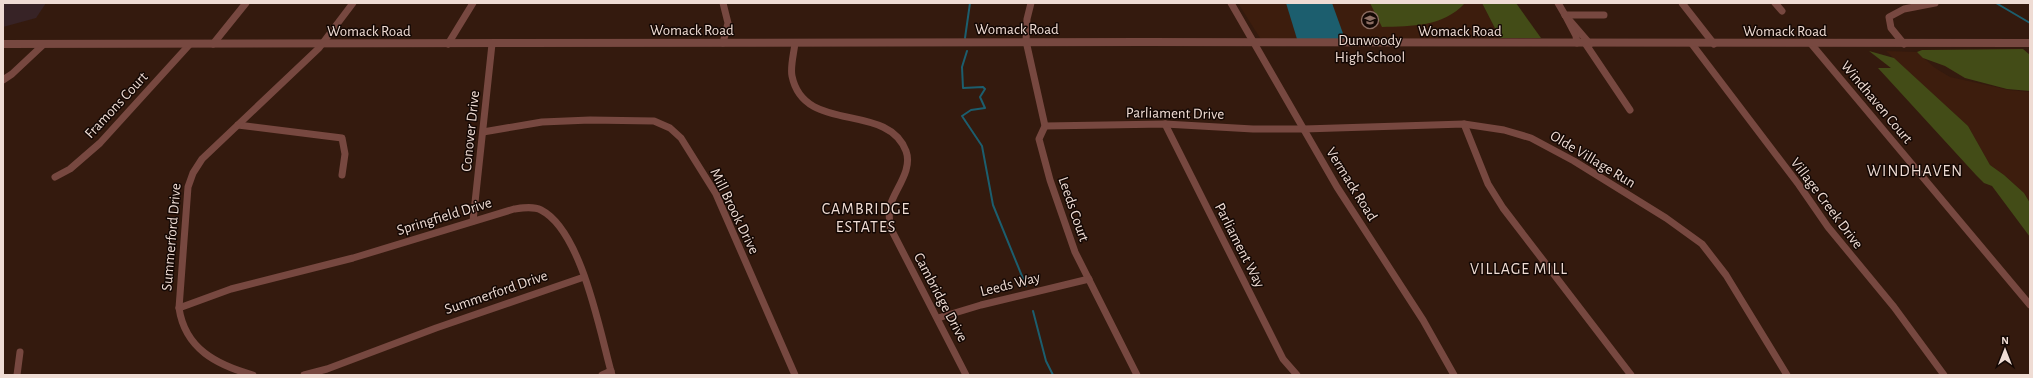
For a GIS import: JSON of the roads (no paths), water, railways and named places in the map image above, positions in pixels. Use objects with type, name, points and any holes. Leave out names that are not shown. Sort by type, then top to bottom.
[{"type":"street","points":[[213,44],[246,3]]},
{"type":"street","name":"Summerford Drive","points":[[253,375],[222,364],[196,346],[182,326],[179,308],[188,181],[202,159],[322,44],[353,3]]},
{"type":"street","points":[[448,44],[473,3]]},
{"type":"street","points":[[722,3],[729,16],[723,43]]},
{"type":"street","name":"Leeds Court","points":[[1031,3],[1027,19],[1026,42],[1045,126],[1039,139],[1050,180],[1075,252],[1137,375]]},
{"type":"street","name":"Vermack Road","points":[[1231,3],[1255,42],[1337,187],[1423,320],[1454,375]]},
{"type":"street","points":[[1558,3],[1565,15],[1578,28],[1630,110]]},
{"type":"street","points":[[1682,3],[1714,44]]},
{"type":"street","points":[[1775,3],[1782,11]]},
{"type":"street","points":[[1904,44],[1891,28],[1889,17],[1894,12],[1903,9],[1935,3]]},
{"type":"street","points":[[1565,15],[1604,15]]},
{"type":"street","points":[[1565,15],[1567,24],[1576,40],[1583,36]]},
{"type":"street","name":"Womack Road","points":[[3,44],[492,44],[1576,40],[1588,44],[1812,45],[2030,43]]},
{"type":"street","name":"Cambridge Drive","points":[[795,43],[792,80],[794,88],[810,106],[823,113],[864,120],[887,129],[902,142],[908,162],[906,172],[892,203],[889,215],[890,227],[966,375]]},
{"type":"street","points":[[3,80],[12,74],[44,44]]},
{"type":"street","name":"Framons Court","points":[[55,177],[70,169],[100,143],[190,44]]},
{"type":"street","name":"Conover Drive","points":[[473,221],[492,44]]},
{"type":"street","name":"Village Creek Drive","points":[[1692,44],[1799,185],[1828,227],[1894,308],[1944,375]]},
{"type":"street","name":"Windhaven Court","points":[[1812,45],[2030,305]]},
{"type":"street","name":"Mill Brook Drive","points":[[483,132],[542,122],[590,120],[654,121],[670,128],[681,138],[716,194],[795,375]]},
{"type":"street","name":"Parliament Drive","points":[[1045,126],[1165,124],[1253,129],[1304,129]]},
{"type":"street","name":"Parliament Way","points":[[1165,124],[1283,359],[1297,375]]},
{"type":"street","points":[[1464,124],[1488,184],[1503,208],[1631,375]]},
{"type":"street","name":"Olde Village Run","points":[[1304,129],[1464,124],[1504,130],[1531,138],[1552,148],[1686,231],[1702,244],[1726,275],[1787,375]]},
{"type":"street","points":[[238,125],[342,138],[345,154],[342,175]]},
{"type":"street","name":"Springfield Drive","points":[[179,308],[231,289],[353,258],[514,208],[528,208],[541,210],[557,221],[564,230],[584,276],[611,373]]},
{"type":"street","name":"Summerford Drive","points":[[304,375],[328,369],[436,328],[584,276]]},
{"type":"street","name":"Leeds Way","points":[[938,318],[981,305],[1089,279]]},
{"type":"street","points":[[17,375],[20,352]]},
{"type":"street","points":[[602,375],[611,373]]},
{"type":"water","points":[[1286,3],[1332,3],[1345,39],[1297,39]]},
{"type":"waterway","points":[[965,38],[970,3]]},
{"type":"waterway","points":[[1996,3],[2030,23]]},
{"type":"waterway","points":[[967,51],[962,67],[963,88],[983,87],[985,89],[980,97],[985,108],[971,110],[962,116],[982,146],[993,205],[1026,286]]},
{"type":"waterway","points":[[1033,311],[1046,361],[1053,375]]},
{"type":"place","name":"Dunwoody High School","points":[[1370,20]]},
{"type":"district","name":"WINDHAVEN","points":[[1915,170]]},
{"type":"district","name":"CAMBRIDGE ESTATES","points":[[866,217]]},
{"type":"district","name":"VILLAGE MILL","points":[[1519,268]]}]
